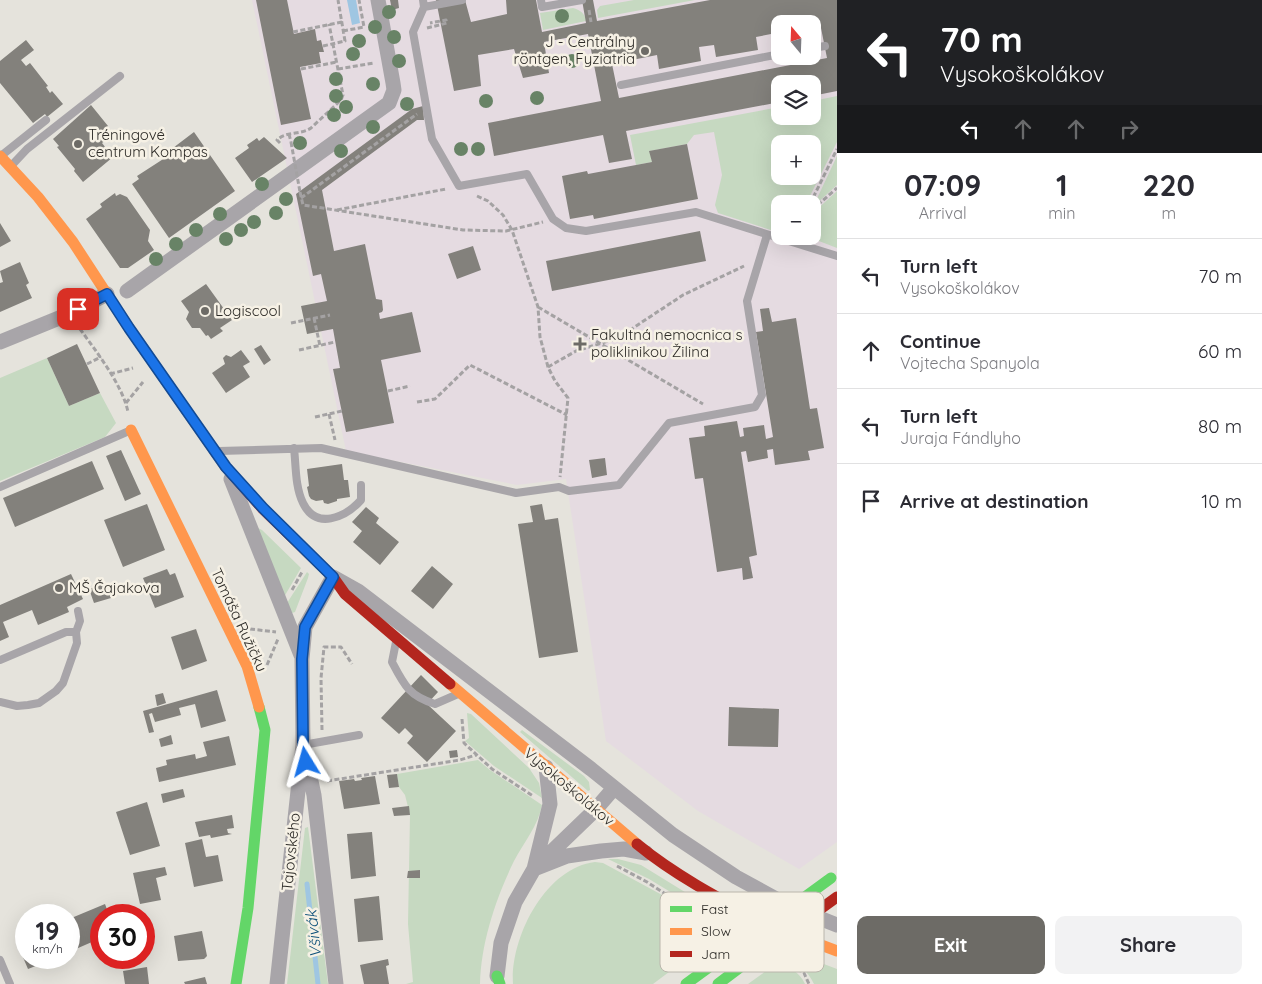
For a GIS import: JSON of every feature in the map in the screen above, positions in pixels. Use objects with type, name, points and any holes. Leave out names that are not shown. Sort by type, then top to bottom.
[{"type":"street","points":[[127,291],[389,104],[394,90],[394,83],[378,0]]},
{"type":"street","name":"Vysokoškolákov","points":[[0,156],[38,197],[73,242],[129,328],[226,467],[263,508],[333,577],[345,594],[595,810],[649,854],[710,892]]},
{"type":"street","points":[[0,342],[64,316],[107,294]]},
{"type":"street","name":"Tomáša Ružičku","points":[[131,430],[247,666],[265,730],[248,908],[236,984]]},
{"type":"street","points":[[226,467],[302,659]]},
{"type":"street","name":"Vysokoškolákov","points":[[333,577],[358,591],[673,835],[736,877],[763,892]]},
{"type":"street","name":"Tajovského","points":[[277,984],[303,745],[302,659],[305,627],[333,577]]},
{"type":"street","points":[[303,745],[314,795],[336,984]]},
{"type":"street","points":[[534,869],[550,804],[546,767]]},
{"type":"street","points":[[498,981],[502,943],[515,902],[534,869],[595,810],[614,788]]},
{"type":"street","points":[[534,869],[567,856],[602,851],[624,849],[649,854]]},
{"type":"street","points":[[811,892],[834,875]]},
{"type":"street","points":[[824,906],[837,897]]},
{"type":"street","name":"Vysokoškolákov","points":[[824,919],[837,924]]},
{"type":"street","name":"Vysokoškolákov","points":[[824,946],[837,951]]},
{"type":"street","points":[[686,984],[702,972]]},
{"type":"street","points":[[718,984],[734,972]]},
{"type":"street","points":[[682,984],[696,976]]},
{"type":"lane","points":[[462,0],[423,4],[413,32],[432,139],[458,186],[527,174],[553,220],[566,228],[586,231],[696,212],[837,256]]},
{"type":"lane","points":[[541,0],[542,7],[579,0]]},
{"type":"lane","points":[[621,84],[771,56]]},
{"type":"lane","points":[[10,166],[27,148],[120,76]]},
{"type":"lane","points":[[0,156],[46,120]]},
{"type":"lane","points":[[215,451],[321,448],[516,494],[559,487],[570,491],[619,485],[669,423],[754,408],[762,395],[747,301],[767,235]]},
{"type":"lane","points":[[0,487],[131,430]]},
{"type":"lane","points":[[294,448],[300,496],[303,504],[314,516],[321,520],[328,520],[350,510],[361,500],[361,485]]},
{"type":"lane","points":[[0,702],[17,706],[39,703],[56,691],[63,683],[77,643],[76,632],[80,621],[78,610]]},
{"type":"lane","points":[[0,660],[66,632],[76,632]]},
{"type":"lane","points":[[396,639],[392,662],[403,683],[419,699],[435,704],[460,693]]},
{"type":"lane","points":[[303,745],[359,735]]},
{"type":"lane","points":[[0,960],[10,984]]},
{"type":"path","points":[[323,46],[345,41],[338,0]]},
{"type":"path","points":[[343,30],[364,27],[359,0]]},
{"type":"path","points":[[588,9],[591,22]]},
{"type":"path","points":[[424,24],[446,20],[447,23],[427,29]]},
{"type":"path","points":[[293,32],[342,22]]},
{"type":"path","points":[[280,143],[277,140],[282,135],[307,131],[341,100],[343,95],[329,24]]},
{"type":"path","points":[[300,70],[337,62]]},
{"type":"path","points":[[338,69],[374,63]]},
{"type":"path","points":[[301,198],[415,115],[427,112]]},
{"type":"path","points":[[289,134],[303,205],[463,230],[512,230],[553,220]]},
{"type":"path","points":[[814,195],[837,149]]},
{"type":"path","points":[[337,210],[458,186],[488,201],[503,215],[512,230],[538,306],[540,337],[548,367],[555,381],[568,398],[559,487]]},
{"type":"path","points":[[821,202],[837,188]]},
{"type":"path","points":[[548,367],[576,351],[618,338],[683,295],[759,259]]},
{"type":"path","points":[[538,306],[720,414]]},
{"type":"path","points":[[291,323],[330,315]]},
{"type":"path","points":[[314,318],[320,346]]},
{"type":"path","points":[[80,329],[101,357],[126,403],[131,430]]},
{"type":"path","points":[[299,350],[335,342]]},
{"type":"path","points":[[86,364],[101,357]]},
{"type":"path","points":[[416,402],[435,399],[470,365],[567,415]]},
{"type":"path","points":[[110,374],[133,368]]},
{"type":"path","points":[[126,403],[143,382]]},
{"type":"path","points":[[388,391],[410,386]]},
{"type":"path","points":[[315,417],[342,411]]},
{"type":"path","points":[[329,414],[337,452]]},
{"type":"path","points":[[290,593],[304,569]]},
{"type":"path","points":[[228,626],[281,633]]},
{"type":"path","points":[[322,731],[321,678],[324,647],[341,647],[352,664]]},
{"type":"path","points":[[464,743],[492,769],[534,796]]},
{"type":"path","points":[[327,781],[460,760],[476,755]]},
{"type":"path","points":[[610,863],[663,892]]},
{"type":"path","points":[[803,972],[809,984]]},
{"type":"shaded area","name":"Fakultná nemocnica s poliklinikou Žilina","points":[[252,0],[837,0],[837,842],[799,869],[698,811],[606,741],[566,479],[517,485],[346,451]]},
{"type":"green space","points":[[634,0],[695,0],[598,18],[597,10],[600,6]]},
{"type":"green space","points":[[573,8],[582,12],[586,21],[543,30],[540,13]]},
{"type":"green space","points":[[837,96],[837,142],[821,174],[821,135],[771,135],[771,185],[816,185],[810,195],[771,195],[771,230],[718,213],[715,205],[722,175],[714,132],[694,135],[687,144],[650,151],[652,162],[636,165],[630,135],[771,109],[771,125],[821,125],[821,99]]},
{"type":"green space","points":[[837,156],[837,185],[821,200],[821,195],[819,195]]},
{"type":"green space","points":[[837,191],[837,248],[821,242],[821,206]]},
{"type":"green space","points":[[47,358],[69,406],[100,393],[116,423],[105,437],[0,481],[0,378]]},
{"type":"green space","points":[[258,528],[301,568],[284,597]]},
{"type":"green space","points":[[307,572],[309,574],[308,578],[295,612],[292,613],[287,603]]},
{"type":"green space","points":[[467,713],[471,714],[529,768],[539,783],[542,798],[494,766],[465,741],[469,738]]},
{"type":"green space","points":[[522,730],[584,776],[589,782],[590,790],[588,791],[520,732]]},
{"type":"green space","points":[[478,760],[542,805],[540,813],[514,861],[501,890],[486,936],[480,984],[406,984],[413,982],[408,924],[410,815],[405,795],[399,787],[397,774]]},
{"type":"green space","points":[[308,827],[328,984],[287,984],[305,828]]},
{"type":"green space","points":[[608,859],[618,859],[641,865],[685,892],[670,892]]},
{"type":"green space","points":[[595,862],[603,863],[660,894],[660,972],[669,972],[653,984],[513,984],[518,946],[524,927],[534,908],[546,891],[561,877],[577,867]]},
{"type":"green space","points":[[824,964],[837,969],[837,984],[814,984],[805,972],[824,972]]},
{"type":"green space","points":[[765,972],[796,972],[805,984],[748,984]]},
{"type":"water","points":[[347,0],[356,0],[360,23],[352,25]]},
{"type":"building","points":[[256,0],[287,0],[294,34],[315,29],[317,41],[321,40],[324,52],[319,52],[321,63],[300,67],[311,119],[281,125]]},
{"type":"building","points":[[390,0],[398,0],[399,8],[392,10]]},
{"type":"building","points":[[436,0],[465,0],[471,22],[507,14],[506,0],[536,0],[542,32],[586,23],[582,0],[593,0],[597,21],[710,0],[837,0],[837,91],[821,94],[821,75],[771,75],[771,104],[626,131],[632,159],[609,163],[603,135],[494,156],[488,123],[601,101],[588,34],[544,42],[549,73],[523,78],[514,49],[478,55],[481,86],[454,91]]},
{"type":"building","points":[[26,40],[34,50],[21,60],[26,66],[30,63],[48,86],[46,87],[50,93],[52,91],[63,104],[47,117],[45,114],[33,123],[0,83],[0,61]]},
{"type":"building","points":[[91,105],[108,126],[101,132],[107,139],[102,143],[113,157],[83,182],[53,139]]},
{"type":"building","points":[[423,106],[424,120],[417,120],[322,190],[334,251],[365,244],[376,299],[382,300],[383,310],[379,313],[380,319],[412,312],[421,352],[381,360],[394,423],[346,432],[333,369],[340,368],[333,329],[307,334],[301,306],[327,301],[321,274],[313,276],[296,194],[412,109]]},
{"type":"building","points":[[194,132],[235,191],[169,238],[132,184],[139,179],[137,176],[171,154],[169,151]]},
{"type":"building","points":[[264,137],[287,158],[252,182],[235,158],[249,148],[247,145],[257,138],[259,141]]},
{"type":"building","points":[[687,144],[698,199],[594,219],[593,215],[570,219],[562,176],[587,171],[588,174],[652,162],[649,151]]},
{"type":"building","points":[[115,193],[116,196],[120,194],[127,197],[150,230],[148,241],[154,250],[128,268],[120,268],[86,219],[102,207],[100,204]]},
{"type":"building","points":[[0,223],[11,241],[0,247]]},
{"type":"building","points":[[700,231],[706,261],[552,291],[546,261]]},
{"type":"building","points":[[473,246],[481,270],[457,279],[448,254]]},
{"type":"building","points":[[20,262],[29,283],[26,285],[32,298],[0,312],[0,283],[3,282],[0,271]]},
{"type":"building","points":[[206,284],[232,320],[220,328],[223,331],[211,339],[200,328],[192,328],[186,319],[189,312],[181,301]]},
{"type":"building","points":[[769,308],[772,322],[796,318],[810,409],[817,408],[824,448],[808,451],[810,460],[775,465],[773,449],[767,450],[768,458],[748,462],[746,451],[741,452],[757,555],[749,557],[753,578],[743,580],[742,568],[717,572],[703,478],[695,479],[689,438],[705,436],[704,426],[737,421],[740,437],[744,436],[743,428],[764,425],[766,439],[773,437],[756,332],[763,331],[760,309]]},
{"type":"building","points":[[77,344],[100,393],[69,406],[47,358]]},
{"type":"building","points":[[261,345],[271,360],[264,365],[254,349]]},
{"type":"building","points":[[241,350],[250,362],[243,366],[250,377],[226,393],[212,373],[225,364],[223,358],[226,355],[231,357]]},
{"type":"building","points":[[121,450],[141,494],[125,501],[106,456]]},
{"type":"building","points":[[605,458],[607,475],[592,478],[589,460]]},
{"type":"building","points":[[92,461],[104,489],[15,527],[3,498]]},
{"type":"building","points":[[342,464],[344,480],[348,480],[350,497],[337,499],[337,501],[328,504],[324,503],[323,500],[316,501],[311,499],[307,487],[309,486],[307,469]]},
{"type":"building","points":[[147,504],[165,550],[123,567],[104,520]]},
{"type":"building","points":[[542,504],[545,520],[558,518],[578,652],[539,658],[518,524],[533,522],[530,506]]},
{"type":"building","points":[[366,507],[379,518],[376,523],[399,542],[380,565],[353,542],[362,531],[352,522]]},
{"type":"building","points":[[432,566],[453,584],[433,609],[411,591]]},
{"type":"building","points":[[167,569],[170,575],[175,573],[184,597],[155,608],[143,578]]},
{"type":"building","points":[[71,574],[83,599],[67,607],[69,612],[38,625],[32,610],[3,622],[9,637],[0,641],[0,605]]},
{"type":"building","points":[[106,583],[111,598],[94,603],[89,589]]},
{"type":"building","points":[[196,629],[207,661],[182,670],[171,637]]},
{"type":"building","points":[[421,675],[438,692],[427,704],[456,731],[427,762],[407,743],[413,736],[405,728],[399,734],[381,718]]},
{"type":"building","points":[[217,690],[226,721],[201,728],[195,704],[179,708],[181,715],[155,722],[152,713],[149,714],[154,732],[149,733],[143,711]]},
{"type":"building","points":[[163,693],[166,703],[157,706],[155,695]]},
{"type":"building","points":[[729,707],[779,709],[778,747],[728,746]]},
{"type":"building","points":[[171,735],[173,744],[161,747],[159,739]]},
{"type":"building","points":[[229,736],[236,765],[159,782],[156,768],[167,765],[166,760],[195,754],[196,759],[207,756],[203,742]]},
{"type":"building","points":[[457,750],[458,757],[450,758],[449,751]]},
{"type":"building","points":[[397,774],[399,787],[389,788],[387,775]]},
{"type":"building","points":[[375,776],[380,804],[344,809],[339,781],[354,779],[355,781]]},
{"type":"building","points":[[183,789],[185,797],[163,803],[161,794]]},
{"type":"building","points":[[147,802],[160,846],[130,855],[116,812]]},
{"type":"building","points":[[409,806],[410,815],[394,816],[392,808]]},
{"type":"building","points":[[232,815],[234,828],[227,829],[228,833],[232,834],[211,838],[210,835],[199,837],[195,822]]},
{"type":"building","points":[[372,832],[376,876],[351,879],[347,834]]},
{"type":"building","points":[[202,839],[206,857],[218,855],[223,881],[194,887],[185,843]]},
{"type":"building","points":[[165,867],[167,875],[156,878],[161,900],[140,904],[133,873]]},
{"type":"building","points":[[420,870],[420,878],[407,878],[408,871]]},
{"type":"building","points":[[379,896],[383,940],[358,942],[354,899]]},
{"type":"building","points":[[90,910],[90,943],[80,947],[80,914]]},
{"type":"building","points":[[202,931],[207,956],[204,959],[178,961],[174,936]]},
{"type":"building","points":[[388,959],[389,965],[386,966],[389,984],[364,984],[360,965]]},
{"type":"building","points":[[147,969],[149,984],[125,984],[123,971]]},
{"type":"building","points":[[205,977],[207,984],[185,984],[184,982]]},
{"type":"waterway","name":"Všivák","points":[[307,884],[318,984]]},
{"type":"traffic: fast","points":[[236,984],[248,908],[265,730],[259,707]]},
{"type":"traffic: fast","points":[[812,892],[831,878]]},
{"type":"traffic: fast","points":[[686,984],[702,972]]},
{"type":"traffic: fast","points":[[718,984],[734,972]]},
{"type":"traffic: fast","points":[[497,976],[500,984]]},
{"type":"traffic: slow","points":[[0,156],[38,197],[73,242],[129,328],[225,466]]},
{"type":"traffic: slow","points":[[131,430],[247,666],[259,707]]},
{"type":"traffic: slow","points":[[450,684],[637,844]]},
{"type":"traffic: slow","points":[[824,946],[837,951]]},
{"type":"traffic: jam","points":[[225,466],[263,509],[333,577],[345,594],[450,684]]},
{"type":"traffic: jam","points":[[637,844],[668,867],[709,892]]},
{"type":"traffic: jam","points":[[824,906],[837,897]]},
{"type":"place","name":"J - Centrálny röntgen, Fyziatria","points":[[645,51]]},
{"type":"place","name":"Tréningové centrum Kompas","points":[[78,144]]},
{"type":"place","name":"Logiscool","points":[[205,311]]},
{"type":"place","name":"Fakultná nemocnica s poliklinikou Žilina","points":[[580,344]]},
{"type":"place","name":"MŠ Čajakova","points":[[59,588]]},
{"type":"route","points":[[78,309],[107,294],[226,467],[263,508],[333,577],[305,627],[302,659],[303,745],[306,762]]}]
